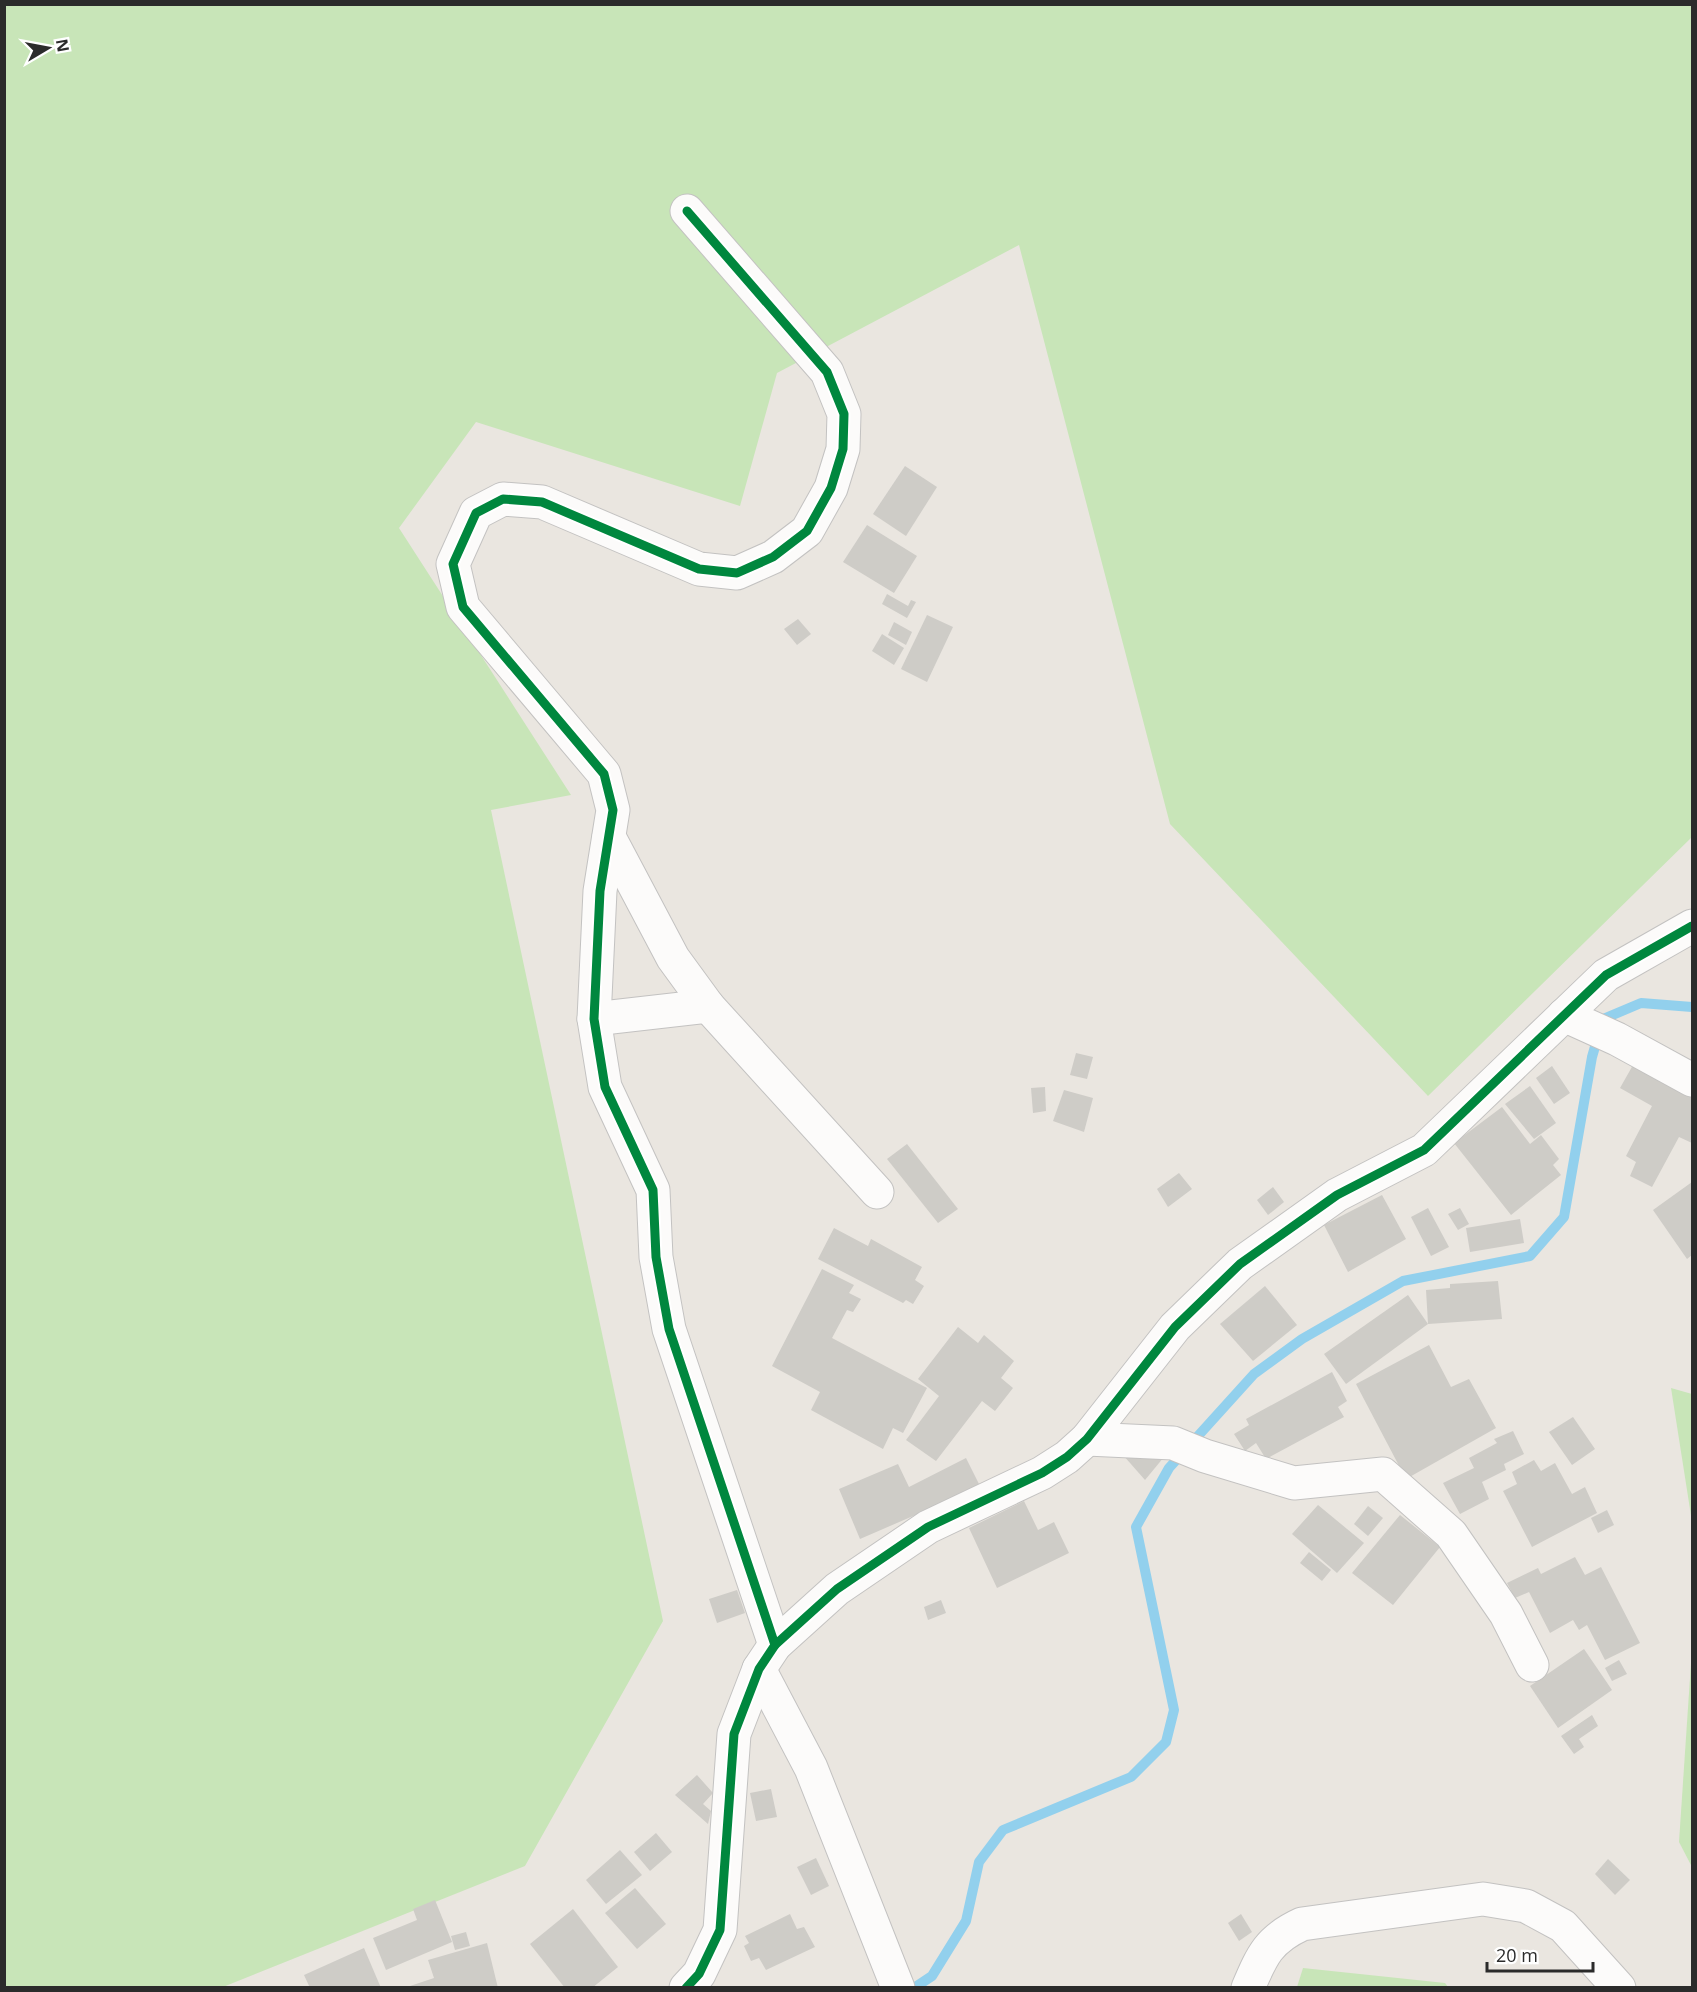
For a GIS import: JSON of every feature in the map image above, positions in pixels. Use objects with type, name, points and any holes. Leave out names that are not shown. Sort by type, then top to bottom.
[{"type":"street","points":[[687,211],[827,372],[844,414],[843,449],[831,488],[807,531],[774,557],[737,573],[699,569],[542,502],[503,499],[476,513],[453,564],[463,607],[604,774],[614,810],[600,891],[594,1019],[605,1087],[653,1190],[656,1257],[669,1329],[767,1657],[897,1984]]},
{"type":"street","points":[[609,837],[673,958],[708,1006],[877,1192]]},
{"type":"street","points":[[686,1988],[699,1974],[720,1930],[734,1734],[767,1657],[837,1588],[928,1527],[1042,1473],[1067,1457],[1087,1439],[1175,1327],[1240,1264],[1337,1195],[1424,1150],[1572,1019],[1606,975],[1692,926]]},
{"type":"street","points":[[594,1019],[708,1006]]},
{"type":"street","points":[[1572,1019],[1617,1039],[1692,1080]]},
{"type":"street","points":[[1087,1439],[1173,1443],[1205,1456],[1294,1483],[1383,1474],[1451,1534],[1506,1614],[1532,1665]]},
{"type":"street","points":[[1248,1988],[1262,1955],[1282,1932],[1302,1924],[1483,1899],[1526,1906],[1563,1926],[1619,1988]]},
{"type":"green space","points":[[5,5],[1692,5],[1692,837],[1428,1096],[1170,824],[1019,245],[777,373],[740,506],[476,422],[399,528],[571,795],[491,810],[663,1621],[525,1866],[223,1987],[5,1988]]},
{"type":"green space","points":[[1671,1388],[1692,1394],[1692,1522]]},
{"type":"green space","points":[[1692,1648],[1692,1867],[1679,1842]]},
{"type":"green space","points":[[1303,1968],[1445,1983],[1448,1987],[1297,1987]]},
{"type":"building","points":[[905,466],[937,487],[906,536],[873,514]]},
{"type":"building","points":[[867,525],[917,556],[894,593],[843,562]]},
{"type":"building","points":[[887,594],[908,606],[911,600],[916,602],[907,618],[882,604]]},
{"type":"building","points":[[927,615],[953,627],[927,682],[901,669]]},
{"type":"building","points":[[798,619],[811,634],[797,645],[784,629]]},
{"type":"building","points":[[894,622],[912,632],[906,645],[888,635]]},
{"type":"building","points":[[882,634],[904,648],[894,665],[872,651]]},
{"type":"building","points":[[1076,1053],[1093,1057],[1087,1079],[1070,1075]]},
{"type":"building","points":[[1637,1058],[1692,1089],[1692,1143],[1679,1137],[1652,1187],[1630,1176],[1636,1162],[1626,1156],[1652,1106],[1620,1088]]},
{"type":"building","points":[[1552,1066],[1570,1093],[1554,1104],[1536,1078]]},
{"type":"building","points":[[1530,1086],[1556,1123],[1534,1139],[1505,1104]]},
{"type":"building","points":[[1045,1087],[1046,1111],[1033,1113],[1031,1088]]},
{"type":"building","points":[[1064,1090],[1093,1098],[1084,1132],[1053,1121]]},
{"type":"building","points":[[1502,1107],[1530,1144],[1541,1135],[1559,1159],[1553,1165],[1561,1175],[1511,1215],[1454,1143]]},
{"type":"building","points":[[907,1144],[958,1209],[938,1223],[887,1159]]},
{"type":"building","points":[[1179,1173],[1192,1189],[1168,1207],[1157,1189]]},
{"type":"building","points":[[1692,1182],[1692,1255],[1687,1259],[1653,1210]]},
{"type":"building","points":[[1273,1187],[1284,1202],[1268,1215],[1257,1200]]},
{"type":"building","points":[[1382,1195],[1406,1239],[1348,1272],[1324,1225]]},
{"type":"building","points":[[1428,1208],[1449,1247],[1431,1256],[1411,1217]]},
{"type":"building","points":[[1460,1208],[1469,1224],[1458,1230],[1448,1214]]},
{"type":"building","points":[[1520,1219],[1524,1243],[1470,1252],[1466,1228]]},
{"type":"building","points":[[834,1228],[868,1246],[871,1239],[922,1267],[915,1280],[924,1286],[913,1304],[906,1300],[903,1303],[818,1259]]},
{"type":"building","points":[[822,1269],[854,1285],[849,1293],[861,1299],[853,1312],[847,1310],[832,1338],[927,1388],[903,1433],[893,1428],[883,1449],[811,1410],[820,1392],[772,1366]]},
{"type":"building","points":[[1498,1281],[1502,1319],[1428,1324],[1426,1290],[1450,1288],[1450,1284]]},
{"type":"building","points":[[1265,1286],[1297,1325],[1253,1361],[1220,1324]]},
{"type":"building","points":[[1408,1295],[1428,1324],[1346,1384],[1324,1354]]},
{"type":"building","points":[[958,1327],[978,1343],[984,1335],[1014,1361],[1001,1378],[1013,1388],[995,1411],[982,1401],[936,1461],[906,1440],[939,1396],[918,1379]]},
{"type":"building","points":[[1429,1345],[1451,1387],[1469,1379],[1496,1428],[1406,1479],[1356,1384]]},
{"type":"building","points":[[1332,1372],[1347,1401],[1338,1407],[1344,1417],[1266,1459],[1256,1443],[1245,1451],[1234,1434],[1249,1425],[1246,1419]]},
{"type":"building","points":[[1573,1417],[1595,1449],[1572,1465],[1549,1432]]},
{"type":"building","points":[[1513,1431],[1524,1454],[1504,1464],[1506,1470],[1482,1482],[1489,1499],[1460,1514],[1443,1483],[1474,1468],[1469,1458],[1497,1443],[1494,1439]]},
{"type":"building","points":[[1123,1455],[1164,1457],[1145,1480]]},
{"type":"building","points":[[966,1458],[979,1484],[860,1539],[839,1489],[898,1464],[909,1487]]},
{"type":"building","points":[[1534,1460],[1541,1471],[1555,1463],[1572,1494],[1585,1487],[1597,1513],[1532,1547],[1503,1491],[1517,1484],[1512,1472]]},
{"type":"building","points":[[1024,1501],[1038,1530],[1054,1522],[1069,1553],[997,1588],[969,1528]]},
{"type":"building","points":[[1318,1505],[1364,1543],[1337,1573],[1292,1534]]},
{"type":"building","points":[[1368,1506],[1383,1518],[1368,1536],[1354,1524]]},
{"type":"building","points":[[1607,1510],[1614,1525],[1598,1533],[1591,1518]]},
{"type":"building","points":[[1400,1515],[1440,1547],[1393,1605],[1352,1573]]},
{"type":"building","points":[[1309,1552],[1331,1570],[1322,1581],[1300,1563]]},
{"type":"building","points":[[1575,1557],[1585,1575],[1601,1567],[1640,1643],[1605,1660],[1587,1625],[1579,1630],[1573,1620],[1550,1633],[1529,1592],[1515,1598],[1507,1583],[1538,1568],[1541,1574]]},
{"type":"building","points":[[737,1590],[745,1613],[717,1623],[709,1599]]},
{"type":"building","points":[[941,1600],[946,1613],[928,1620],[924,1607]]},
{"type":"building","points":[[1584,1649],[1612,1690],[1558,1728],[1530,1686]]},
{"type":"building","points":[[1619,1660],[1627,1674],[1612,1681],[1605,1668]]},
{"type":"building","points":[[1592,1715],[1598,1726],[1579,1739],[1584,1747],[1574,1754],[1561,1736]]},
{"type":"building","points":[[697,1775],[713,1793],[703,1804],[711,1811],[708,1824],[675,1795]]},
{"type":"building","points":[[771,1789],[777,1817],[756,1821],[750,1793]]},
{"type":"building","points":[[656,1833],[672,1852],[650,1871],[634,1852]]},
{"type":"building","points":[[620,1850],[642,1875],[606,1904],[586,1880]]},
{"type":"building","points":[[816,1858],[829,1886],[811,1895],[797,1867]]},
{"type":"building","points":[[1608,1859],[1630,1880],[1615,1895],[1595,1874]]},
{"type":"building","points":[[635,1888],[666,1924],[637,1949],[605,1913]]},
{"type":"building","points":[[435,1900],[452,1942],[386,1970],[373,1938],[417,1920],[413,1909]]},
{"type":"building","points":[[573,1909],[618,1967],[592,1988],[565,1988],[530,1944]]},
{"type":"building","points":[[790,1914],[797,1929],[804,1927],[815,1947],[766,1970],[759,1958],[751,1961],[744,1946],[749,1943],[745,1936]]},
{"type":"building","points":[[1241,1914],[1252,1932],[1239,1941],[1228,1923]]},
{"type":"building","points":[[466,1932],[470,1946],[455,1950],[451,1936]]},
{"type":"building","points":[[487,1943],[498,1988],[404,1988],[434,1978],[428,1960]]},
{"type":"building","points":[[364,1948],[381,1988],[310,1988],[304,1975]]},
{"type":"waterway","points":[[914,1988],[932,1976],[966,1921],[979,1862],[1003,1830],[1131,1777],[1166,1742],[1174,1710],[1136,1527],[1169,1468],[1254,1374],[1302,1339],[1403,1281],[1530,1256],[1564,1217],[1592,1057],[1603,1019],[1641,1003],[1692,1007]]},
{"type":"cycle path","points":[[687,211],[827,372],[844,414],[843,449],[831,488],[807,531],[773,557],[737,573],[699,569],[542,502],[503,499],[476,513],[453,564],[463,607],[604,774],[613,810],[600,891],[594,1019],[605,1087],[653,1190],[656,1257],[669,1329],[775,1645]]},
{"type":"cycle path","points":[[686,1988],[699,1974],[720,1930],[734,1734],[759,1669],[775,1645],[837,1589],[928,1527],[1042,1473],[1067,1457],[1087,1439],[1175,1327],[1240,1264],[1337,1195],[1424,1150],[1606,975],[1692,926]]}]
